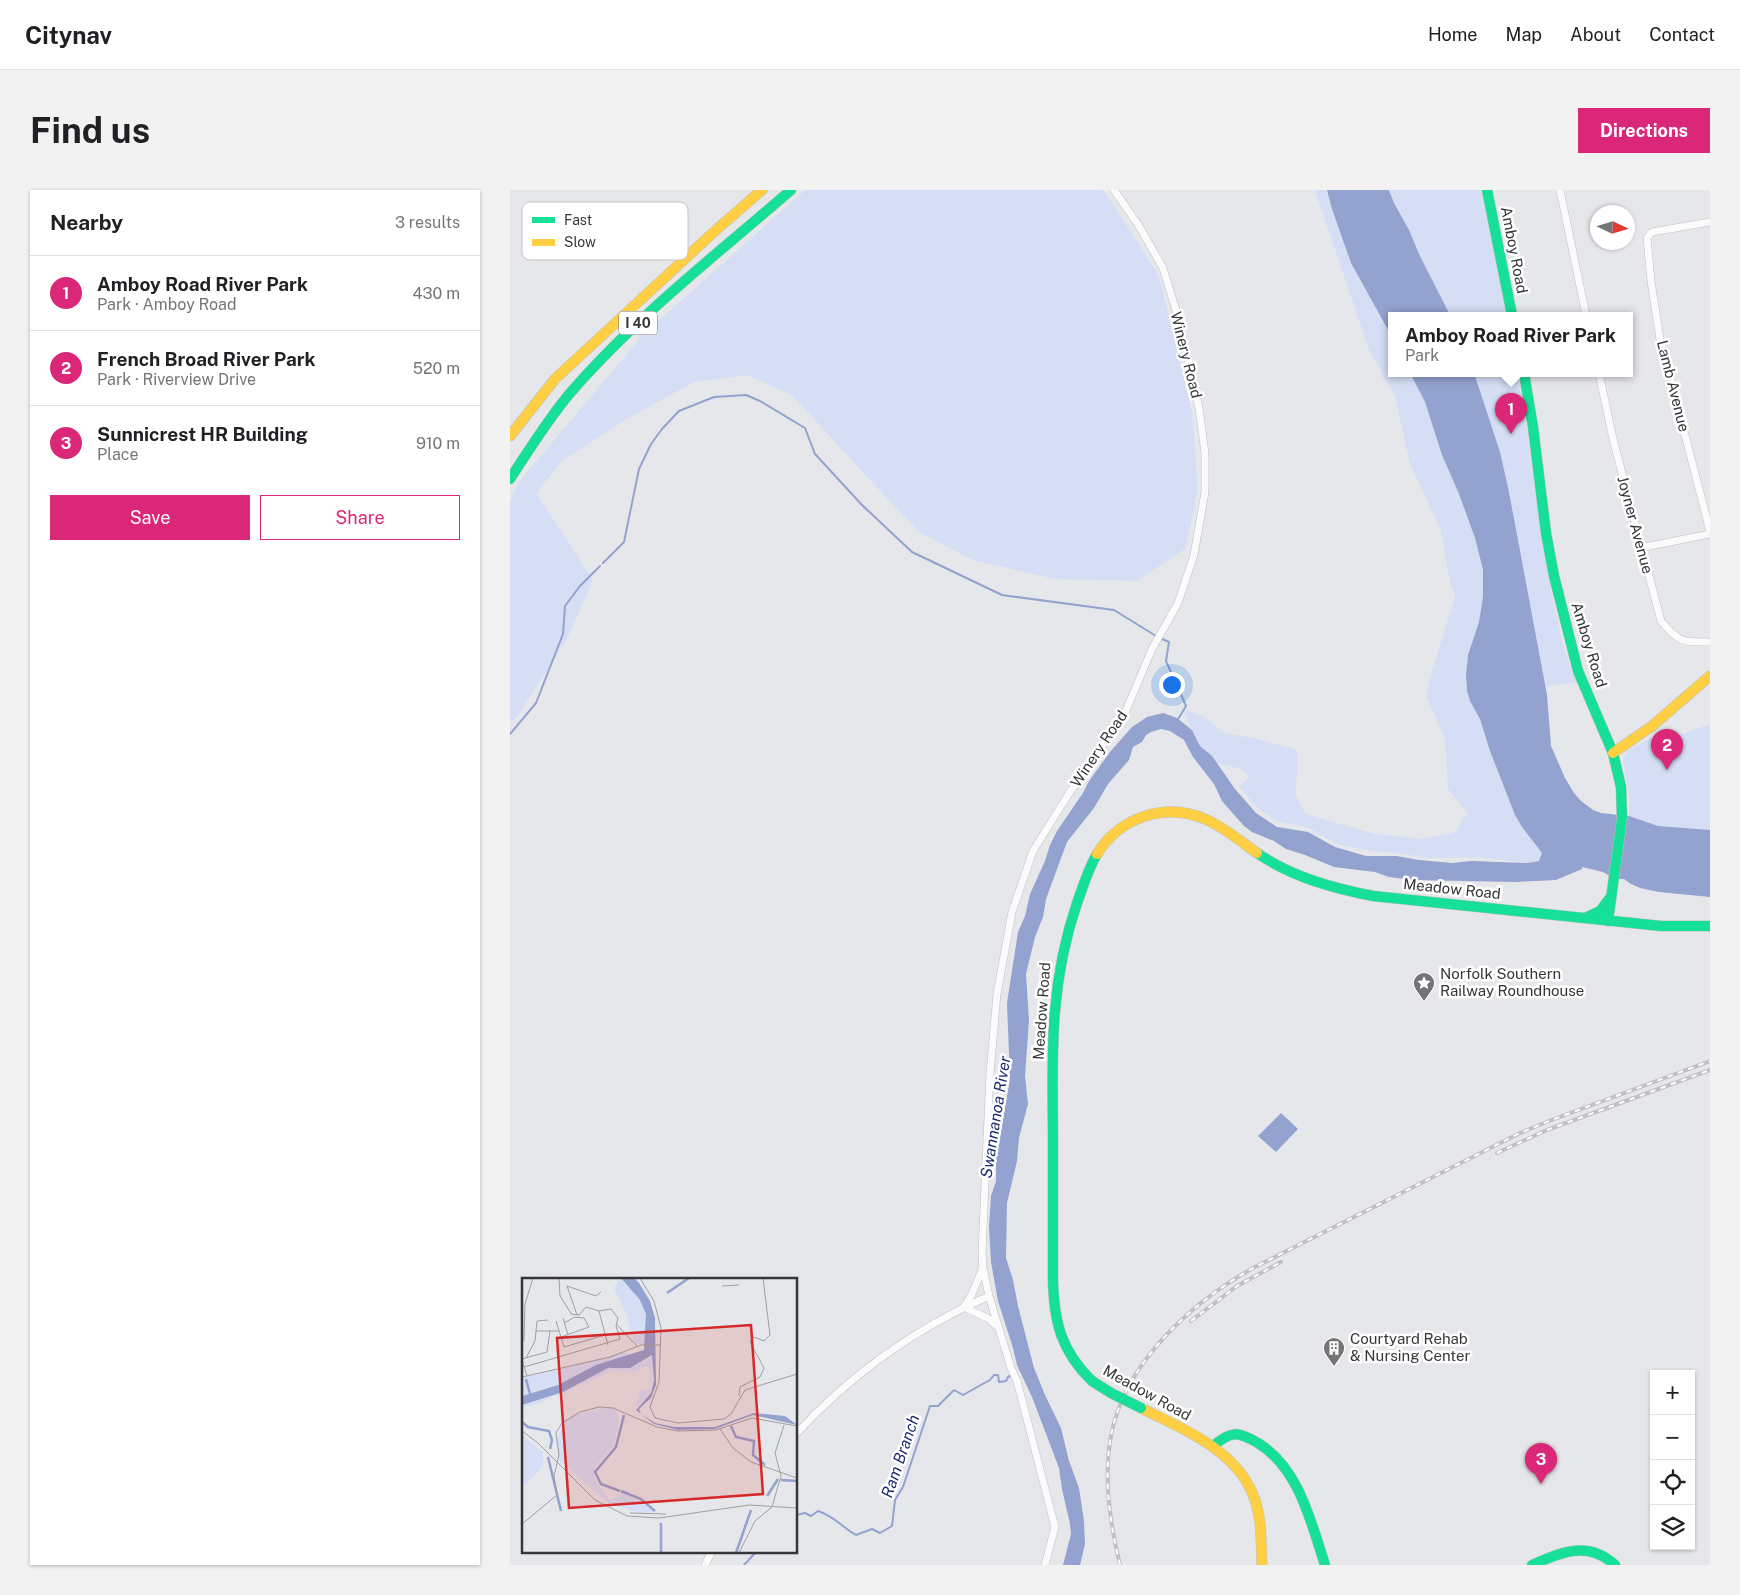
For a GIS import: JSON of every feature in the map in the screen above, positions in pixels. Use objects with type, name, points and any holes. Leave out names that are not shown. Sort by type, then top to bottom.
[{"type":"main road","name":"I 40","points":[[688,256],[762,190]]},
{"type":"main road","name":"I 40","points":[[510,479],[538,436],[570,393],[647,314],[791,190]]},
{"type":"main road","name":"Amboy Road","points":[[1487,190],[1511,312]]},
{"type":"main road","name":"I 40","points":[[510,436],[555,379],[684,260]]},
{"type":"main road","name":"Amboy Road","points":[[1525,377],[1546,533],[1554,576],[1578,671],[1613,753],[1619,774],[1622,811],[1608,922]]},
{"type":"main road","points":[[1613,753],[1652,726],[1710,676]]},
{"type":"main road","name":"Meadow Road","points":[[1262,1565],[1260,1524],[1253,1494],[1239,1469],[1229,1458],[1213,1446],[1111,1393],[1092,1381],[1074,1363],[1066,1350],[1057,1328],[1054,1313],[1053,1252],[1053,1017],[1059,967],[1070,925],[1090,867],[1098,852],[1111,835],[1129,822],[1143,816],[1164,811],[1188,812],[1214,822],[1284,869],[1338,889],[1373,896],[1608,922],[1661,926],[1710,926]]},
{"type":"main road","points":[[1581,918],[1597,914],[1610,898]]},
{"type":"main road","points":[[1213,1446],[1225,1436],[1242,1435],[1261,1444],[1279,1459],[1293,1480],[1307,1513],[1324,1565]]},
{"type":"main road","points":[[1532,1565],[1567,1551],[1586,1550],[1601,1554],[1615,1565]]},
{"type":"street","name":"Winery Road","points":[[1046,1565],[1055,1527],[1016,1381],[997,1326],[983,1268],[982,1252],[990,1073],[997,994],[1012,912],[1033,851],[1068,795],[1125,713],[1152,648],[1164,630],[1178,602],[1194,555],[1205,492],[1205,453],[1199,408],[1192,374],[1163,268],[1139,226],[1114,190]]},
{"type":"street","points":[[1560,190],[1585,312]]},
{"type":"street","name":"Lamb Avenue","points":[[1710,222],[1652,232],[1647,238],[1651,282],[1660,339],[1710,533]]},
{"type":"street","name":"Joyner Avenue","points":[[1600,377],[1613,439],[1660,621],[1672,635],[1684,642],[1710,642]]},
{"type":"street","points":[[1640,548],[1710,533]]},
{"type":"street","points":[[964,1307],[983,1268]]},
{"type":"street","points":[[798,1432],[854,1378],[929,1325],[989,1296]]},
{"type":"street","points":[[964,1307],[989,1319],[997,1326]]},
{"type":"street","points":[[705,1565],[712,1552]]},
{"type":"shaded area","points":[[805,190],[1102,190],[1159,276],[1192,412],[1198,491],[1185,549],[1137,581],[1055,579],[973,560],[919,532],[792,395],[747,375],[694,382],[630,417],[562,461],[536,493],[593,580],[566,641],[517,717],[510,722],[510,501],[518,483],[643,335]]},
{"type":"shaded area","points":[[1315,190],[1327,190],[1351,263],[1388,330],[1388,377],[1412,377],[1425,402],[1442,455],[1475,538],[1483,570],[1483,597],[1479,622],[1468,655],[1467,691],[1480,719],[1490,751],[1515,815],[1543,853],[1539,861],[1528,863],[1478,857],[1428,858],[1364,850],[1337,844],[1309,828],[1276,821],[1258,808],[1239,787],[1249,777],[1242,769],[1216,763],[1212,756],[1200,746],[1182,709],[1203,716],[1224,733],[1258,739],[1297,750],[1298,766],[1295,794],[1306,814],[1375,834],[1423,839],[1455,832],[1467,813],[1448,789],[1445,738],[1426,696],[1455,597],[1450,583],[1441,530],[1410,464],[1395,396],[1369,350]]},
{"type":"shaded area","points":[[1390,190],[1481,190],[1506,312],[1448,312],[1394,203]]},
{"type":"shaded area","points":[[1474,377],[1519,377],[1550,585],[1564,646],[1576,682],[1545,687],[1500,452]]},
{"type":"shaded area","points":[[1710,724],[1710,830],[1658,826],[1629,816],[1629,795],[1623,760],[1627,751],[1654,736],[1657,743]]},
{"type":"water","points":[[1327,190],[1389,190],[1448,312],[1388,312],[1388,330],[1351,263]]},
{"type":"water","points":[[1412,377],[1475,377],[1500,452],[1509,492],[1547,695],[1551,746],[1565,778],[1581,801],[1593,810],[1601,813],[1629,816],[1658,826],[1710,830],[1710,897],[1659,892],[1640,888],[1624,879],[1616,879],[1603,872],[1582,867],[1582,869],[1556,880],[1515,882],[1413,880],[1389,877],[1375,872],[1334,867],[1286,849],[1244,826],[1222,801],[1214,784],[1193,757],[1184,740],[1170,731],[1161,729],[1151,732],[1146,735],[1142,742],[1133,747],[1129,760],[1108,784],[1094,808],[1067,842],[1046,899],[1043,917],[1035,937],[1026,974],[1029,1020],[1025,1076],[1028,1104],[1019,1138],[1017,1161],[1007,1203],[1006,1258],[1034,1368],[1061,1428],[1069,1461],[1079,1488],[1085,1544],[1080,1565],[1063,1565],[1071,1534],[1059,1468],[1032,1397],[1017,1365],[998,1301],[991,1262],[989,1227],[991,1196],[996,1181],[996,1158],[1010,1079],[1007,1003],[1018,932],[1025,916],[1030,894],[1050,845],[1089,781],[1110,752],[1132,727],[1147,717],[1163,713],[1177,718],[1192,730],[1200,746],[1212,756],[1235,789],[1256,813],[1277,827],[1308,832],[1335,847],[1366,856],[1396,856],[1452,863],[1471,861],[1528,863],[1539,861],[1542,853],[1515,815],[1490,751],[1480,719],[1467,691],[1468,655],[1479,622],[1483,597],[1483,570],[1475,538],[1442,455],[1425,402]]},
{"type":"water","points":[[1281,1113],[1298,1129],[1276,1152],[1258,1136]]},
{"type":"waterway","points":[[603,563],[624,542],[639,469],[651,444],[662,429],[679,411],[714,397],[746,395],[760,401],[805,428],[815,454],[862,505],[912,552],[1002,595],[1114,610],[1156,636]]},
{"type":"waterway","points":[[510,734],[536,703],[563,634],[565,606],[580,586],[600,566]]},
{"type":"waterway","points":[[1160,638],[1169,642],[1166,661],[1186,706],[1177,721]]},
{"type":"waterway","name":"Ram Branch","points":[[798,1515],[805,1513],[811,1516],[818,1511],[829,1516],[856,1535],[872,1529],[880,1533],[892,1526],[895,1500],[903,1487],[930,1406],[938,1406],[954,1390],[963,1395],[990,1380],[994,1375],[998,1375],[999,1382],[1006,1381],[1012,1375]]},
{"type":"waterway","name":"Ram Branch","points":[[744,1565],[756,1552]]},
{"type":"railway","points":[[1120,1565],[1113,1533],[1108,1484],[1111,1436],[1118,1409],[1130,1384],[1146,1359],[1165,1337],[1208,1297],[1255,1267],[1520,1133],[1710,1061]]},
{"type":"railway","points":[[1497,1153],[1547,1130],[1710,1070]]},
{"type":"railway","points":[[1191,1321],[1237,1286],[1281,1262]]},
{"type":"traffic: fast","points":[[510,479],[554,413],[596,364],[677,287],[791,190]]},
{"type":"traffic: fast","points":[[1487,190],[1511,312]]},
{"type":"traffic: fast","points":[[1525,377],[1546,533],[1554,576],[1578,671],[1613,753],[1621,787],[1622,818],[1608,921]]},
{"type":"traffic: fast","points":[[1257,853],[1298,875],[1342,889],[1373,896],[1661,926],[1710,926]]},
{"type":"traffic: fast","points":[[1092,1381],[1081,1370],[1066,1347],[1055,1309],[1053,1280],[1053,1044],[1057,989],[1068,932],[1088,872],[1097,854]]},
{"type":"traffic: fast","points":[[1585,918],[1600,911],[1610,898]]},
{"type":"traffic: fast","points":[[1092,1381],[1141,1408]]},
{"type":"traffic: fast","points":[[1213,1446],[1234,1434],[1245,1436],[1272,1454],[1294,1481],[1302,1497],[1325,1565]]},
{"type":"traffic: fast","points":[[1532,1565],[1554,1556],[1575,1551],[1595,1553],[1605,1557],[1615,1565]]},
{"type":"traffic: slow","points":[[688,256],[762,190]]},
{"type":"traffic: slow","points":[[510,436],[555,379],[684,260]]},
{"type":"traffic: slow","points":[[1613,753],[1652,726],[1710,676]]},
{"type":"traffic: slow","points":[[1097,854],[1107,841],[1131,822],[1145,816],[1174,812],[1190,814],[1212,822],[1257,853]]},
{"type":"traffic: slow","points":[[1141,1408],[1196,1436],[1213,1447],[1228,1459],[1241,1474],[1251,1491],[1258,1511],[1261,1531],[1262,1565]]},
{"type":"place","name":"Amboy Road River Park","points":[[1511,434]]},
{"type":"place","name":"French Broad River Park","points":[[1667,770]]},
{"type":"place","name":"Norfolk Southern Railway Roundhouse","points":[[1424,1002]]},
{"type":"place","name":"Courtyard Rehab & Nursing Center","points":[[1334,1367]]},
{"type":"place","name":"Sunnicrest HR Building","points":[[1541,1484]]},
{"type":"water label","name":"Swannanoa River","points":[[995,1117]]}]
